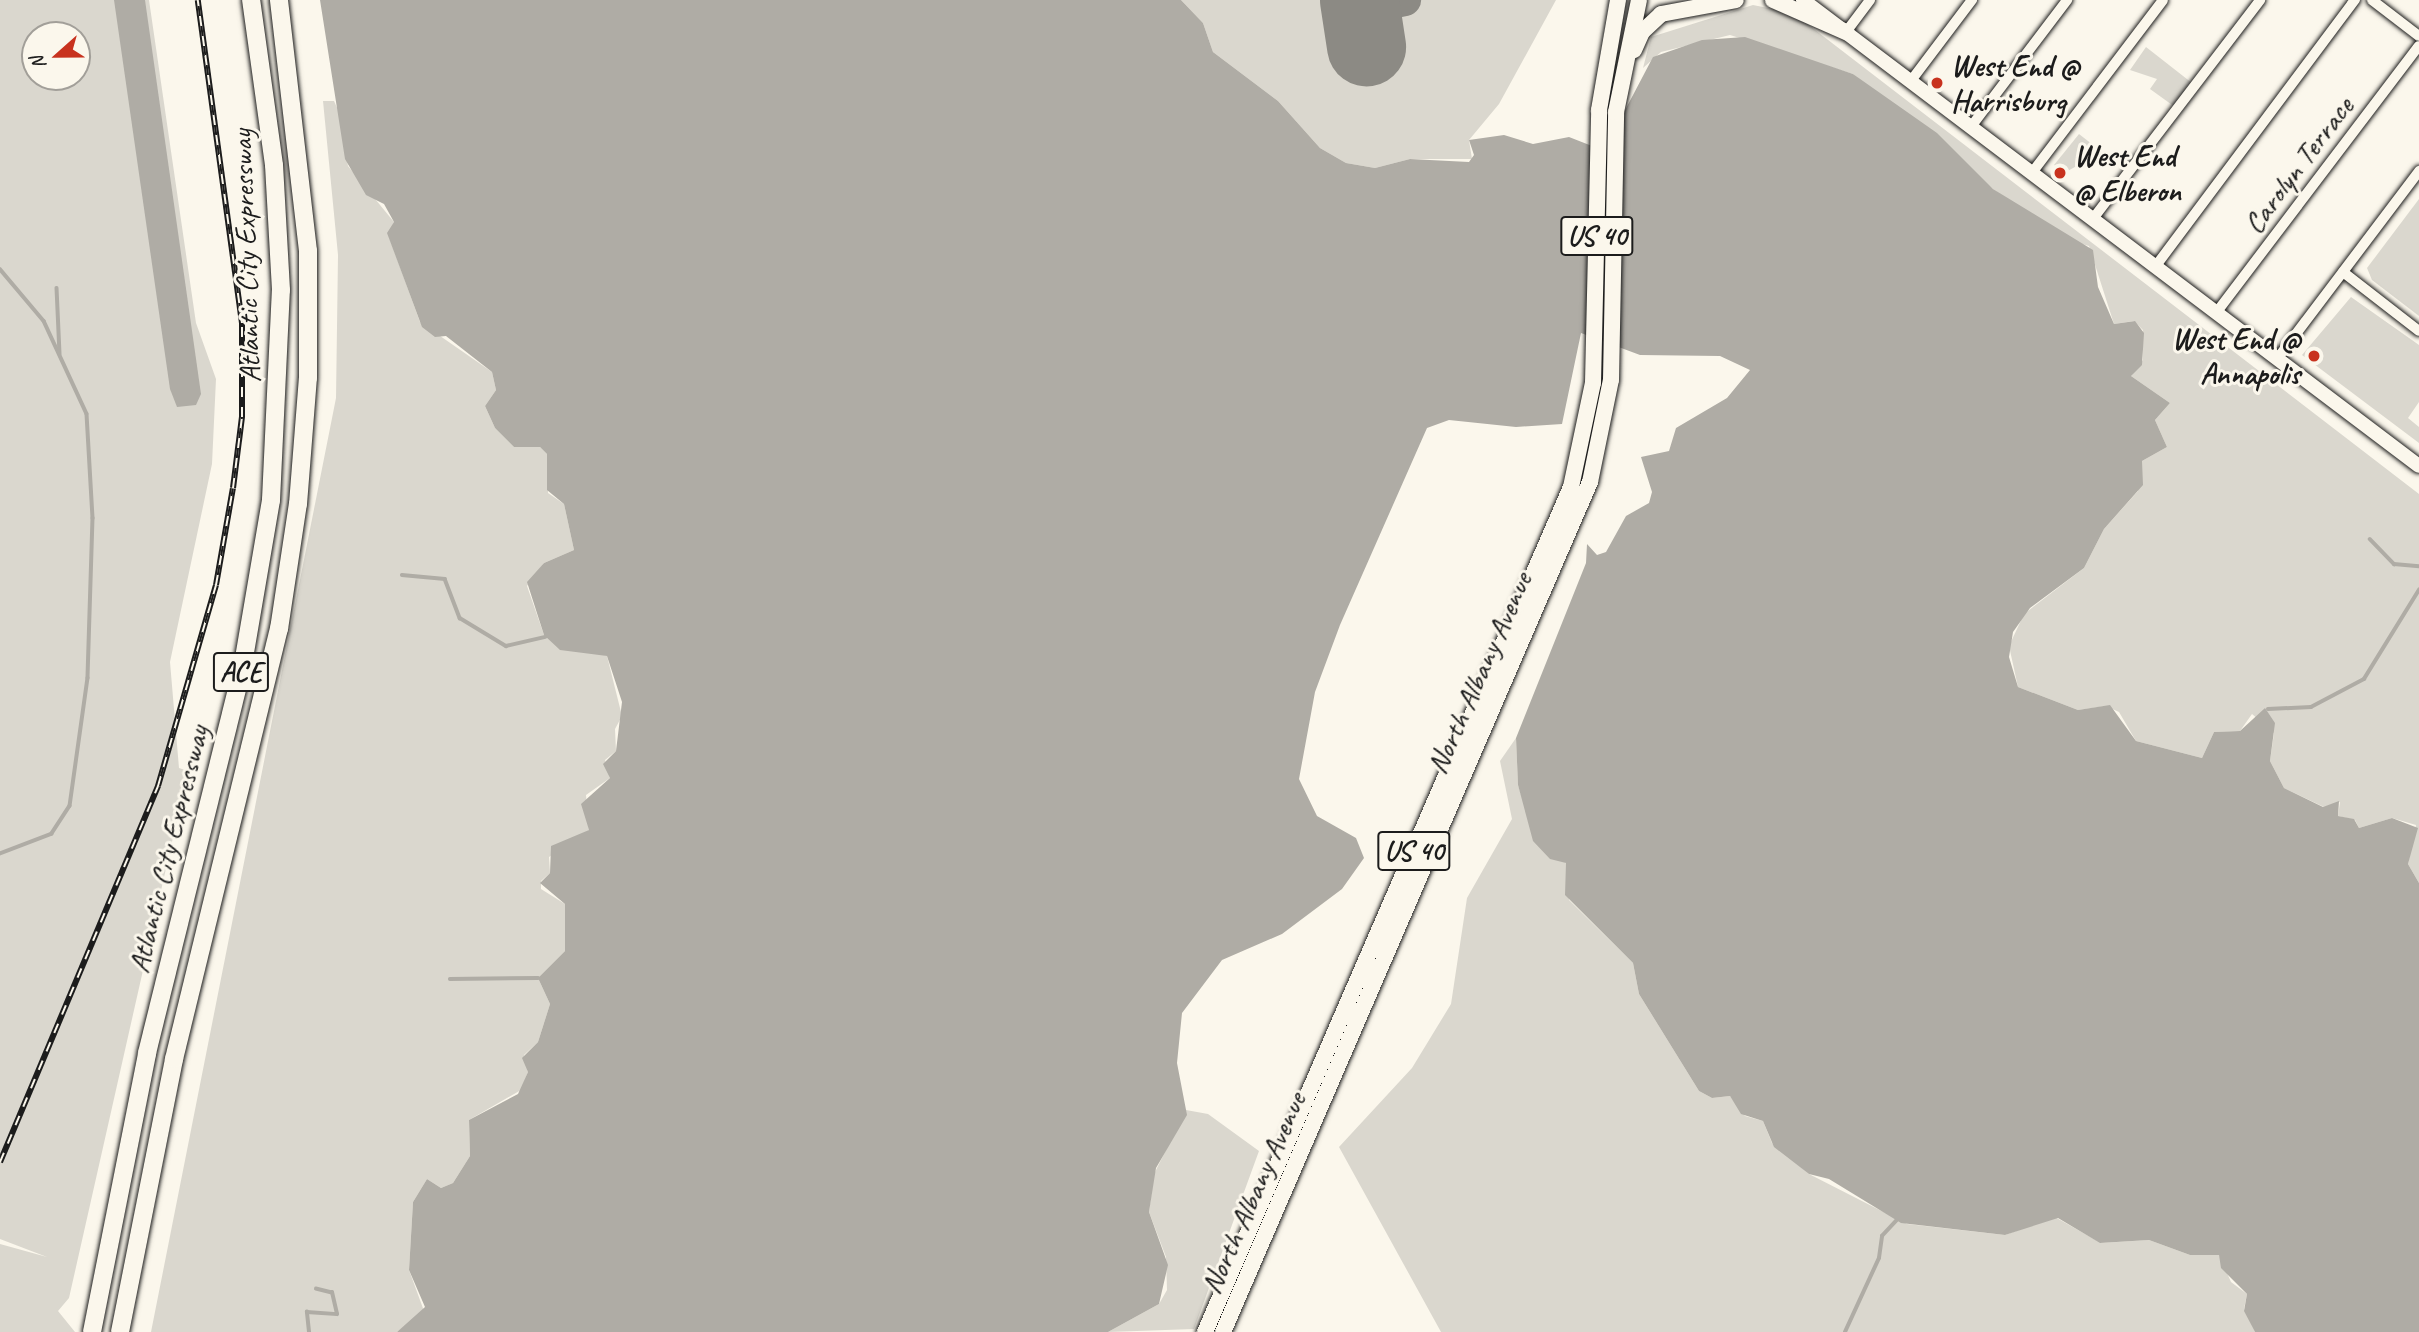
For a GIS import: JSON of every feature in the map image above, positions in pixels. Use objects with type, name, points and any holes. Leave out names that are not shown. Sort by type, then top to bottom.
[{"type":"highway","name":"Atlantic City Expressway","points":[[92,1332],[147,1053],[243,664],[271,500],[281,290],[274,165],[251,0]]},
{"type":"highway","name":"Atlantic City Expressway","points":[[120,1332],[176,1048],[270,671],[297,515],[308,378],[308,251],[279,0]]},
{"type":"highway","name":"North Albany Avenue","points":[[1223,1332],[1583,502],[1605,421],[1599,110],[1618,0]]},
{"type":"highway","name":"North Albany Avenue","points":[[1205,1332],[1564,506],[1583,445],[1603,362],[1616,112],[1639,0]]},
{"type":"highway","points":[[1619,89],[1651,21],[1709,2],[1736,0]]},
{"type":"highway","points":[[1773,0],[1846,32]]},
{"type":"main road","points":[[1803,0],[2419,466]]},
{"type":"street","points":[[1846,32],[1870,0]]},
{"type":"street","points":[[1910,82],[1972,0]]},
{"type":"street","points":[[1970,128],[2067,0]]},
{"type":"street","points":[[2031,174],[2163,0]]},
{"type":"street","points":[[2092,220],[2260,0]]},
{"type":"street","points":[[2155,267],[2355,0]]},
{"type":"street","points":[[2372,0],[2419,36]]},
{"type":"street","name":"Carolyn Terrace","points":[[2216,313],[2419,46]]},
{"type":"street","points":[[2277,359],[2419,170]]},
{"type":"street","points":[[2343,272],[2419,331]]},
{"type":"shaded area","points":[[0,0],[149,0],[196,323],[216,379],[212,464],[170,662],[179,768],[188,771],[69,1298],[58,1311],[75,1332],[0,1332],[0,1244],[47,1257],[0,1239]]},
{"type":"shaded area","points":[[114,0],[145,0],[201,394],[196,405],[177,407],[170,389]]},
{"type":"shaded area","points":[[320,0],[1181,0],[1203,23],[1213,52],[1278,101],[1320,148],[1346,163],[1375,168],[1410,159],[1469,162],[1474,155],[1469,140],[1504,135],[1533,144],[1569,137],[1592,146],[1621,134],[1622,116],[1653,57],[1702,40],[1745,37],[1853,74],[1937,133],[1993,189],[2093,250],[2098,287],[2114,324],[2135,321],[2144,333],[2142,365],[2131,376],[2170,403],[2155,420],[2167,447],[2142,461],[2143,485],[2104,529],[2084,568],[2030,608],[2013,632],[2009,657],[2018,687],[2078,710],[2110,705],[2136,741],[2202,758],[2214,732],[2240,731],[2265,708],[2275,723],[2270,761],[2284,788],[2323,807],[2339,801],[2338,816],[2354,819],[2359,828],[2392,818],[2418,828],[2408,864],[2419,883],[2419,1332],[2255,1332],[2244,1311],[2247,1294],[2221,1268],[2219,1255],[2190,1255],[2149,1240],[2100,1243],[2058,1218],[2005,1235],[1901,1223],[1829,1179],[1809,1174],[1774,1147],[1763,1121],[1741,1114],[1730,1096],[1712,1098],[1699,1091],[1639,994],[1633,963],[1565,895],[1566,863],[1550,859],[1533,841],[1518,785],[1516,738],[1586,563],[1587,544],[1597,555],[1606,552],[1626,516],[1649,503],[1652,492],[1641,457],[1669,451],[1676,428],[1727,398],[1750,370],[1720,356],[1640,355],[1581,333],[1562,424],[1516,427],[1449,420],[1427,428],[1340,625],[1315,692],[1299,779],[1317,816],[1356,838],[1364,858],[1342,889],[1282,934],[1222,960],[1182,1013],[1177,1063],[1187,1115],[1156,1168],[1149,1212],[1168,1265],[1159,1304],[1108,1332],[397,1332],[425,1307],[409,1270],[413,1202],[427,1179],[441,1188],[453,1183],[470,1156],[469,1120],[518,1094],[528,1072],[522,1058],[538,1042],[550,1004],[538,978],[565,951],[565,904],[540,883],[550,873],[551,846],[589,830],[581,804],[610,778],[603,764],[616,751],[622,702],[607,656],[560,650],[544,635],[527,582],[544,563],[574,550],[564,504],[547,490],[547,454],[540,447],[514,447],[495,428],[485,406],[496,390],[492,372],[446,336],[435,337],[422,327],[387,233],[394,222],[384,204],[366,195],[345,159]]},
{"type":"shaded area","points":[[1181,0],[1556,0],[1499,104],[1469,140],[1472,159],[1410,159],[1375,168],[1346,163],[1320,148],[1278,101],[1213,52],[1203,23]]},
{"type":"shaded area","points":[[1753,5],[1793,13],[2419,494],[2419,883],[2408,864],[2416,825],[2392,818],[2359,828],[2355,820],[2338,816],[2340,802],[2324,807],[2284,788],[2270,761],[2274,733],[2252,714],[2240,731],[2214,732],[2202,758],[2136,741],[2119,712],[2106,706],[2078,710],[2018,687],[2009,646],[2024,614],[2084,568],[2104,529],[2138,491],[2142,461],[2167,447],[2155,420],[2170,403],[2131,376],[2143,360],[2143,330],[2134,321],[2114,324],[2089,246],[2068,240],[1993,189],[1853,74],[1730,35],[1661,52],[1643,68],[1651,37]]},
{"type":"shaded area","points":[[2146,47],[2192,83],[2175,107],[2150,89],[2157,79],[2130,70]]},
{"type":"shaded area","points":[[323,101],[334,101],[338,110],[348,166],[394,222],[389,237],[420,322],[492,372],[496,390],[485,406],[495,428],[514,447],[540,447],[547,454],[548,493],[564,504],[574,550],[544,563],[527,586],[544,635],[607,656],[622,716],[615,729],[616,751],[605,760],[610,778],[586,795],[589,830],[549,857],[550,873],[541,881],[541,889],[565,904],[565,951],[538,978],[550,1004],[538,1042],[524,1055],[528,1072],[521,1090],[469,1120],[470,1156],[453,1183],[441,1188],[427,1179],[413,1202],[409,1270],[424,1311],[397,1332],[151,1332],[336,398],[338,255]]},
{"type":"shaded area","points":[[2079,134],[2102,152],[2064,173],[2054,165]]},
{"type":"shaded area","points":[[2419,199],[2419,316],[2372,280],[2367,268]]},
{"type":"shaded area","points":[[2351,297],[2419,345],[2419,402],[2408,418],[2419,427],[2419,443],[2302,355]]},
{"type":"shaded area","points":[[1516,738],[1518,785],[1537,844],[1566,863],[1569,900],[1633,963],[1639,994],[1699,1091],[1712,1098],[1730,1096],[1745,1116],[1763,1121],[1772,1143],[1809,1174],[1907,1224],[2005,1235],[2055,1217],[2101,1243],[2149,1240],[2190,1255],[2219,1255],[2231,1282],[2247,1294],[2244,1309],[2255,1332],[1441,1332],[1339,1147],[1412,1068],[1451,1004],[1467,898],[1512,819],[1500,761]]},
{"type":"shaded area","points":[[1186,1110],[1208,1114],[1259,1151],[1194,1329],[1108,1332],[1159,1304],[1167,1290],[1166,1257],[1149,1212],[1154,1174]]},
{"type":"waterway","points":[[0,269],[44,321],[87,414],[93,518],[88,678],[70,806],[52,834],[0,854]]},
{"type":"waterway","points":[[57,288],[60,354]]},
{"type":"waterway","points":[[2370,539],[2394,564],[2419,566]]},
{"type":"waterway","points":[[402,575],[445,579],[460,618],[506,646],[545,637]]},
{"type":"waterway","points":[[2268,709],[2311,707],[2364,679],[2419,590]]},
{"type":"waterway","points":[[450,979],[538,978]]},
{"type":"waterway","points":[[1845,1332],[1879,1258],[1882,1236],[1896,1221]]},
{"type":"waterway","points":[[309,1332],[307,1312],[337,1314],[332,1293],[316,1289]]},
{"type":"taxiway","points":[[1360,9],[1405,0]]},
{"type":"runway","points":[[1359,0],[1366,46]]},
{"type":"railway","points":[[0,1162],[158,786],[216,585],[233,488],[242,417],[242,323],[198,0]]},
{"type":"place","name":"West End @ Harrisburg","points":[[1937,83]]},
{"type":"place","name":"West End @ Elberon","points":[[2060,173]]},
{"type":"place","name":"West End @ Annapolis","points":[[2314,356]]}]
